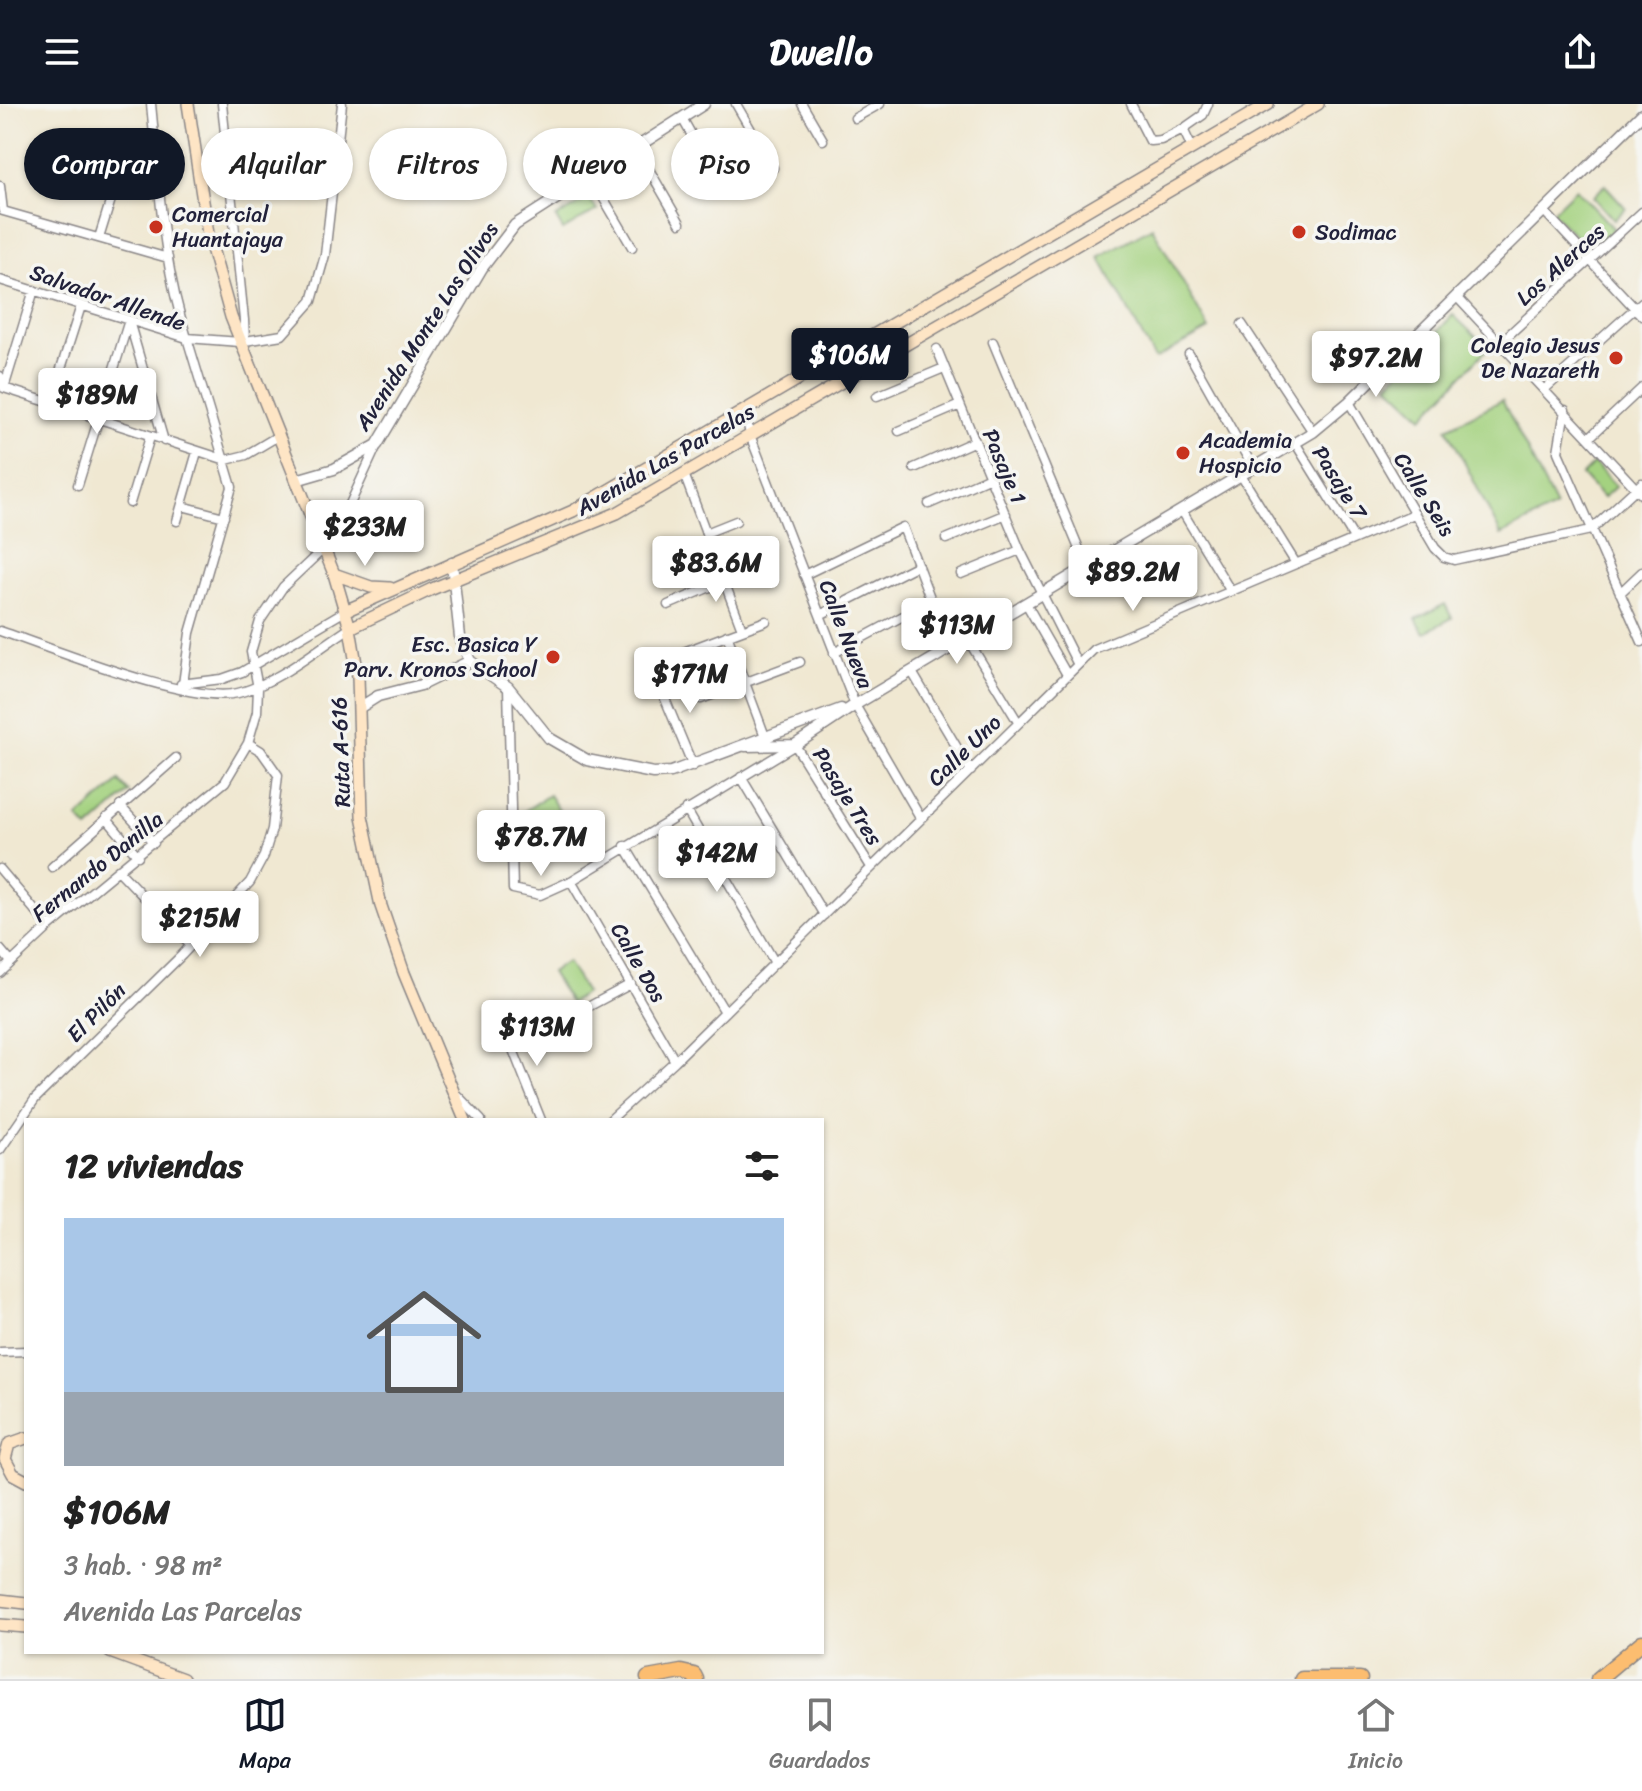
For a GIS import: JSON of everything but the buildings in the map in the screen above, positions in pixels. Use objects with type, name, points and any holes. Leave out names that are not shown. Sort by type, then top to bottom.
[{"type":"highway","points":[[1598,1679],[1642,1642]]},
{"type":"highway","points":[[647,1679],[681,1672],[696,1679]]},
{"type":"highway","points":[[1302,1679],[1360,1679]]},
{"type":"main road","name":"Ruta A-616","points":[[188,104],[208,234],[242,341],[334,574],[350,628],[359,708],[362,816],[371,864],[404,973],[464,1118]]},
{"type":"main road","name":"Avenida Las Parcelas","points":[[345,611],[390,588],[563,517],[1268,104]]},
{"type":"main road","name":"Avenida Las Parcelas","points":[[350,628],[455,580],[587,528],[1318,104]]},
{"type":"main road","points":[[334,574],[371,587],[390,588]]},
{"type":"main road","points":[[24,1439],[9,1444],[5,1454],[10,1471],[24,1480]]},
{"type":"main road","points":[[0,1600],[24,1603]]},
{"type":"main road","points":[[0,1625],[24,1627]]},
{"type":"main road","points":[[115,1654],[183,1679]]},
{"type":"street","points":[[151,104],[153,128]]},
{"type":"street","points":[[222,104],[242,341]]},
{"type":"street","points":[[161,200],[174,298],[187,338],[242,341],[282,335],[312,301],[325,255],[342,104]]},
{"type":"street","name":"Avenida Monte Los Olivos","points":[[655,135],[704,104]]},
{"type":"street","points":[[736,104],[750,128]]},
{"type":"street","points":[[803,104],[823,140]]},
{"type":"street","points":[[855,118],[880,104]]},
{"type":"street","points":[[1131,104],[1150,141],[1161,140],[1183,129],[1203,115],[1208,104]]},
{"type":"street","points":[[508,687],[513,889],[540,895],[571,881],[855,705],[1313,432],[1349,402],[1642,114]]},
{"type":"street","points":[[682,118],[688,128]]},
{"type":"street","points":[[1183,129],[1192,148]]},
{"type":"street","points":[[655,180],[680,223]]},
{"type":"street","points":[[0,186],[3,211],[168,258]]},
{"type":"street","points":[[99,238],[111,200]]},
{"type":"street","name":"Avenida Monte Los Olivos","points":[[296,480],[334,469],[377,445],[482,268],[510,229],[553,200]]},
{"type":"street","points":[[605,200],[632,247]]},
{"type":"street","points":[[1544,211],[1640,309],[1546,388]]},
{"type":"street","name":"Los Alerces","points":[[1501,342],[1642,212]]},
{"type":"street","name":"Salvador Allende","points":[[0,280],[187,338],[232,487],[190,633],[183,684]]},
{"type":"street","points":[[4,388],[34,290]]},
{"type":"street","points":[[1456,296],[1640,489],[1591,530]]},
{"type":"street","points":[[50,403],[81,306]]},
{"type":"street","points":[[78,485],[129,320]]},
{"type":"street","points":[[129,320],[164,441]]},
{"type":"street","points":[[1242,324],[1313,432]]},
{"type":"street","points":[[993,342],[1087,568]]},
{"type":"street","name":"Pasaje 1","points":[[937,349],[1020,550],[1077,663]]},
{"type":"street","points":[[1189,354],[1254,469]]},
{"type":"street","points":[[877,396],[944,368]]},
{"type":"street","points":[[0,376],[4,388]]},
{"type":"street","points":[[4,388],[226,460],[246,455],[278,436]]},
{"type":"street","points":[[1590,437],[1642,388]]},
{"type":"street","name":"Calle Seis","points":[[1349,402],[1414,514],[1444,557],[1454,560],[1591,530]]},
{"type":"street","points":[[899,431],[960,405]]},
{"type":"street","name":"Calle Nueva","points":[[745,410],[750,435],[855,705],[920,817]]},
{"type":"street","points":[[1565,410],[1558,452],[1642,642]]},
{"type":"street","points":[[130,503],[150,437]]},
{"type":"street","points":[[914,468],[975,441]]},
{"type":"street","name":"Pasaje 7","points":[[1296,444],[1354,538]]},
{"type":"street","points":[[257,685],[251,652],[267,609],[339,528],[359,491],[377,445]]},
{"type":"street","points":[[177,521],[197,452]]},
{"type":"street","points":[[684,474],[742,629]]},
{"type":"street","points":[[929,504],[990,477]]},
{"type":"street","points":[[1242,477],[1295,562]]},
{"type":"street","points":[[182,506],[224,517]]},
{"type":"street","points":[[1182,511],[1230,590]]},
{"type":"street","points":[[946,539],[1006,514]]},
{"type":"street","name":"Calle Uno","points":[[612,1118],[675,1061],[1077,663],[1106,642],[1414,514]]},
{"type":"street","points":[[706,533],[736,521]]},
{"type":"street","points":[[804,575],[903,527],[950,650]]},
{"type":"street","points":[[961,574],[1020,550]]},
{"type":"street","points":[[452,563],[460,637],[470,661],[508,687],[549,738],[570,753],[653,773],[693,766],[745,746],[767,742],[855,705]]},
{"type":"street","points":[[820,615],[918,565]]},
{"type":"street","points":[[668,605],[750,570]]},
{"type":"street","points":[[1620,593],[1642,572]]},
{"type":"street","points":[[834,653],[931,601]]},
{"type":"street","points":[[1027,605],[1066,673]]},
{"type":"street","points":[[168,686],[222,679],[252,667],[345,611]]},
{"type":"street","points":[[681,653],[766,621]]},
{"type":"street","points":[[0,631],[168,686],[222,695],[257,685],[350,628]]},
{"type":"street","points":[[727,635],[767,742]]},
{"type":"street","points":[[968,640],[1018,722]]},
{"type":"street","points":[[359,708],[378,696],[421,685],[470,661]]},
{"type":"street","points":[[701,699],[800,662]]},
{"type":"street","points":[[912,672],[971,771]]},
{"type":"street","name":"Fernando Danilla","points":[[0,973],[49,927],[219,790],[248,743],[257,712],[257,685]]},
{"type":"street","points":[[663,694],[693,766]]},
{"type":"street","points":[[767,742],[795,745]]},
{"type":"street","name":"El Pilón","points":[[0,1150],[35,1099],[191,946],[250,882],[264,856],[272,829],[278,775],[261,751],[248,743]]},
{"type":"street","name":"Pasaje Tres","points":[[795,745],[871,867]]},
{"type":"street","points":[[52,867],[176,758]]},
{"type":"street","points":[[741,777],[824,915]]},
{"type":"street","points":[[120,806],[154,843]]},
{"type":"street","points":[[686,809],[775,963]]},
{"type":"street","points":[[106,818],[138,856]]},
{"type":"street","points":[[625,846],[725,1012]]},
{"type":"street","points":[[0,869],[49,927]]},
{"type":"street","points":[[119,871],[191,946]]},
{"type":"street","name":"Calle Dos","points":[[571,881],[675,1061]]},
{"type":"street","points":[[0,949],[11,962]]},
{"type":"street","points":[[573,1015],[631,984]]},
{"type":"street","points":[[504,1027],[540,1118]]},
{"type":"street","points":[[452,1089],[479,1118]]},
{"type":"street","points":[[0,1352],[24,1351]]},
{"type":"green space","points":[[1605,185],[1626,208],[1614,220],[1593,197]]},
{"type":"green space","points":[[1576,189],[1614,229],[1591,252],[1552,212]]},
{"type":"green space","points":[[586,200],[590,200],[597,210],[563,230],[556,218]]},
{"type":"green space","points":[[1152,227],[1209,329],[1155,359],[1099,257]]},
{"type":"green space","points":[[1453,315],[1488,348],[1423,417],[1388,384]]},
{"type":"green space","points":[[1502,400],[1556,507],[1501,535],[1447,428]]},
{"type":"green space","points":[[1594,463],[1616,486],[1603,498],[1582,475]]},
{"type":"green space","points":[[1445,604],[1452,618],[1424,633],[1416,619]]},
{"type":"green space","points":[[119,781],[129,792],[88,829],[78,818]]},
{"type":"green space","points":[[549,795],[564,818],[525,842],[511,820]]},
{"type":"green space","points":[[567,962],[586,993],[570,1003],[551,972]]},
{"type":"place","name":"Comercial Huantajaya","points":[[156,227]]},
{"type":"place","name":"Sodimac","points":[[1299,232]]},
{"type":"place","name":"Colegio Jesus De Nazareth","points":[[1616,358]]},
{"type":"place","name":"Academia Hospicio","points":[[1183,453]]},
{"type":"place","name":"Esc. Basica Y Parv. Kronos School","points":[[553,657]]}]
